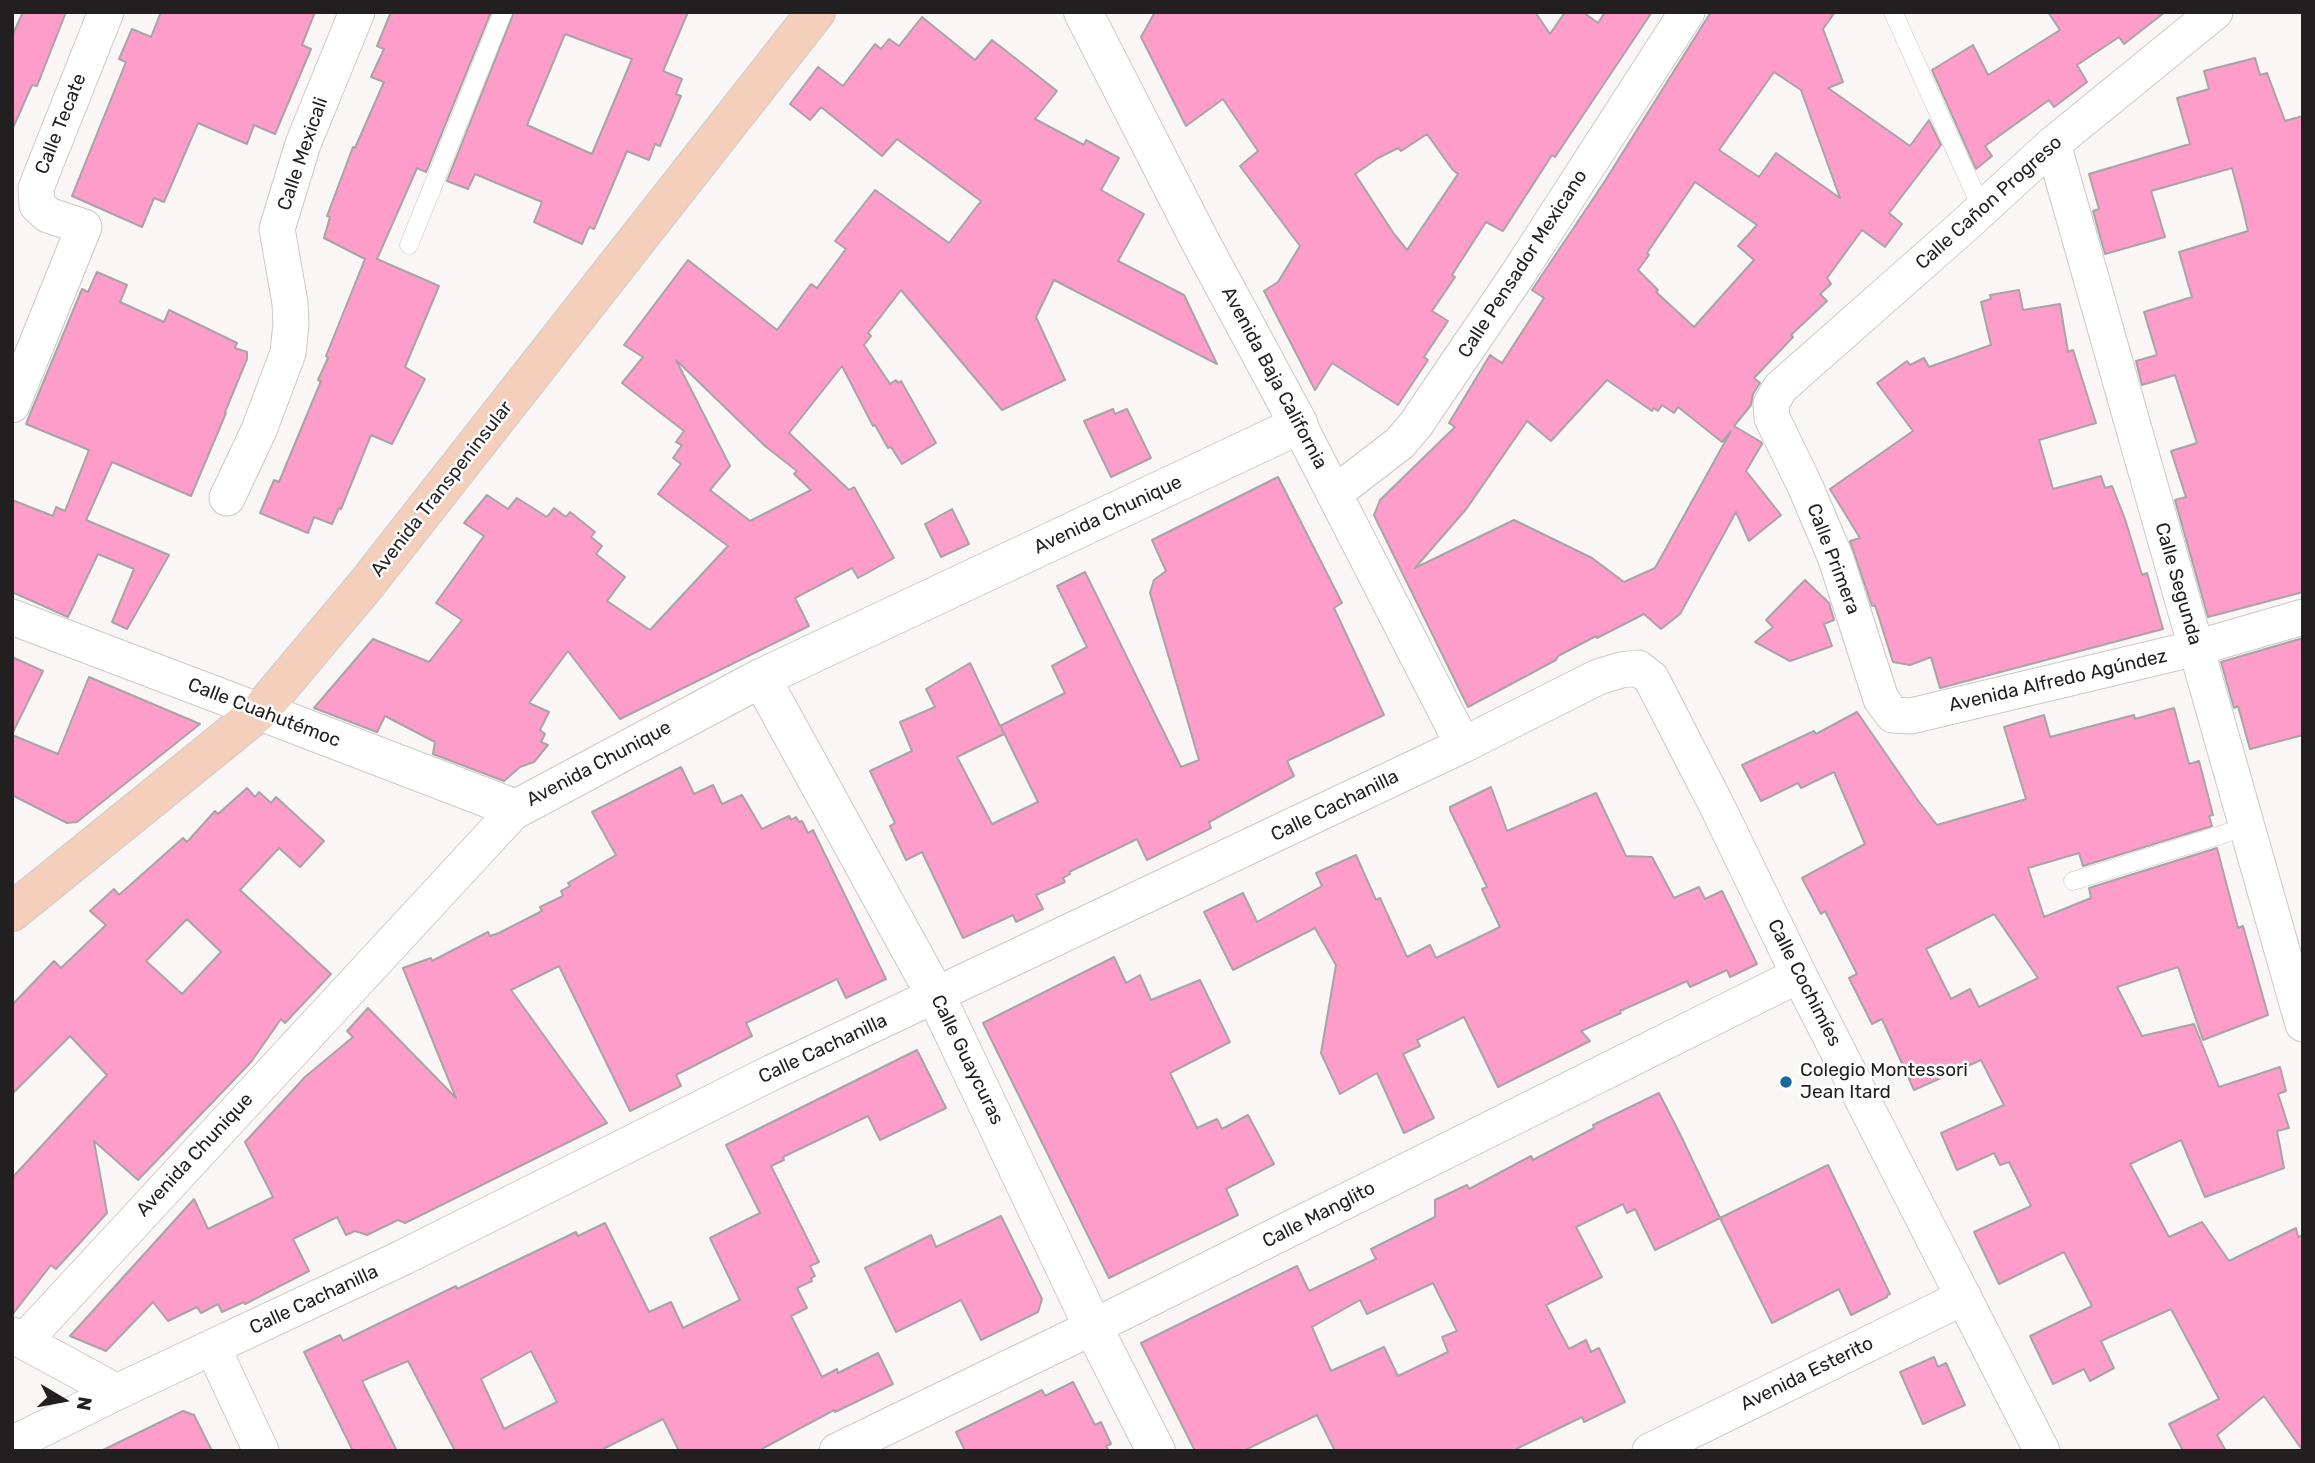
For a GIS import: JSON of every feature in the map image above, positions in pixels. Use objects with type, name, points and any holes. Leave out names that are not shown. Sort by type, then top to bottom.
[{"type":"main road","name":"Avenida Transpeninsular","points":[[12,912],[260,711],[365,586],[816,12]]},
{"type":"street","name":"Calle Tecate","points":[[12,405],[84,227],[48,215],[37,205],[36,188],[106,12]]},
{"type":"street","name":"Calle Mexicali","points":[[227,498],[259,430],[288,353],[290,303],[277,229],[303,144],[357,12]]},
{"type":"street","name":"Avenida Baja California","points":[[1083,12],[1463,744]]},
{"type":"street","name":"Calle Pensador Mexicano","points":[[1335,494],[1399,443],[1416,424],[1518,274],[1687,12]]},
{"type":"street","name":"Calle Cañon Progreso","points":[[1771,404],[1780,388],[2053,145],[2215,12]]},
{"type":"street","name":"Calle Segunda","points":[[2053,145],[2303,1024]]},
{"type":"street","name":"Calle Primera","points":[[1771,404],[1772,418],[1836,559],[1881,699],[1893,715]]},
{"type":"street","name":"Avenida Chunique","points":[[18,1338],[516,809],[761,678],[1299,425]]},
{"type":"street","name":"Calle Cuahutémoc","points":[[12,617],[516,809]]},
{"type":"street","name":"Avenida Alfredo Agúndez","points":[[1893,715],[1911,716],[2196,648],[2303,617]]},
{"type":"street","name":"Calle Cachanilla","points":[[12,1444],[404,1257],[772,1072],[1463,744],[1598,677],[1638,668]]},
{"type":"street","name":"Calle Cochimíes","points":[[1638,668],[1651,678],[2042,1451]]},
{"type":"street","name":"Calle Guaycuras","points":[[761,678],[936,996],[1093,1328],[1156,1451]]},
{"type":"street","name":"Calle Manglito","points":[[837,1451],[1093,1328],[1799,975]]},
{"type":"street","name":"Avenida Esterito","points":[[1650,1451],[1964,1297]]},
{"type":"street","points":[[18,1338],[117,1392]]},
{"type":"street","points":[[213,1348],[261,1451]]},
{"type":"lane","points":[[409,245],[503,12]]},
{"type":"lane","points":[[1893,12],[1982,209]]},
{"type":"lane","points":[[2073,881],[2246,827]]},
{"type":"building","points":[[23,12],[66,12],[37,86],[32,85],[12,130],[12,36]]},
{"type":"building","points":[[161,12],[315,12],[302,45],[311,49],[275,134],[254,125],[247,144],[198,123],[164,202],[154,198],[142,227],[72,196],[126,62],[119,59],[132,29],[151,37]]},
{"type":"building","points":[[391,12],[491,12],[426,172],[417,168],[377,259],[439,286],[405,367],[425,379],[392,444],[371,435],[341,509],[339,508],[332,524],[314,517],[308,533],[260,513],[274,480],[279,482],[321,381],[318,380],[328,358],[326,356],[365,259],[324,238],[330,217],[327,216],[353,147],[355,148],[384,82],[371,77],[384,49],[377,46]]},
{"type":"building","points":[[514,12],[688,12],[663,71],[682,79],[676,94],[681,96],[660,146],[655,144],[649,160],[627,151],[594,229],[589,227],[582,244],[534,222],[542,202],[475,174],[468,189],[447,181]],"holes":[[[565,34],[632,59],[592,154],[527,125]]]},
{"type":"building","points":[[1155,12],[1535,12],[1550,34],[1565,12],[1583,12],[1598,23],[1605,12],[1652,12],[1555,157],[1552,155],[1503,231],[1486,222],[1432,311],[1448,321],[1424,357],[1428,360],[1398,405],[1332,363],[1315,390],[1264,291],[1278,282],[1300,246],[1240,166],[1258,151],[1223,99],[1186,126],[1141,37]],"holes":[[[1427,134],[1458,174],[1407,250],[1355,174],[1378,158],[1398,148],[1401,151]]]},
{"type":"building","points":[[1711,12],[1835,12],[1823,29],[1843,82],[1828,88],[1910,146],[1929,120],[1941,145],[1889,213],[1902,224],[1885,247],[1862,230],[1827,278],[1831,284],[1820,294],[1827,301],[1791,335],[1793,337],[1754,378],[1760,383],[1753,394],[1751,405],[1734,426],[1761,442],[1746,471],[1781,515],[1749,541],[1736,512],[1680,614],[1661,629],[1644,614],[1558,656],[1556,660],[1468,707],[1374,515],[1380,500],[1455,427],[1449,423],[1490,355],[1502,363],[1544,298],[1532,290],[1603,184]],"holes":[[[1774,72],[1801,90],[1840,198],[1776,153],[1759,177],[1719,150]],[[1695,182],[1757,225],[1738,246],[1754,260],[1694,327],[1656,292],[1658,290],[1638,270],[1649,255],[1647,253]],[[1607,380],[1652,411],[1654,408],[1658,411],[1662,405],[1674,413],[1678,407],[1722,442],[1731,431],[1655,568],[1624,582],[1592,558],[1514,520],[1415,568],[1467,508],[1527,421],[1551,441]]]},
{"type":"building","points":[[2048,12],[2165,12],[2124,44],[2119,37],[2077,65],[2087,82],[2054,107],[2049,100],[1985,146],[1992,156],[1976,169],[1932,70],[1973,45],[1988,75],[2060,30]]},
{"type":"building","points":[[922,17],[975,60],[992,40],[1057,91],[1035,119],[1084,145],[1086,140],[1119,158],[1101,190],[1144,214],[1118,261],[1184,295],[1217,364],[1054,280],[1036,317],[1065,380],[1002,410],[901,290],[868,333],[871,336],[864,345],[890,384],[896,380],[898,383],[901,381],[936,443],[902,464],[891,447],[888,448],[875,425],[873,426],[842,366],[789,433],[849,490],[854,487],[894,558],[858,578],[852,568],[795,598],[809,626],[620,719],[568,651],[529,703],[549,712],[540,730],[545,734],[541,742],[548,745],[534,762],[520,767],[504,781],[433,754],[435,742],[385,716],[377,732],[314,708],[373,639],[429,662],[462,620],[436,603],[484,536],[464,523],[487,495],[508,509],[517,498],[547,517],[554,508],[566,517],[570,512],[595,532],[591,537],[602,546],[596,554],[625,577],[607,601],[650,630],[728,546],[658,494],[681,464],[673,458],[682,445],[676,442],[684,431],[622,383],[643,357],[624,345],[688,260],[777,330],[811,284],[817,288],[846,249],[835,241],[875,190],[949,243],[981,201],[897,139],[882,156],[821,107],[810,120],[790,104],[818,67],[843,86],[875,44],[881,49],[889,39],[899,46]],"holes":[[[676,360],[765,446],[797,471],[794,474],[811,490],[750,521],[710,490],[730,466]]]},
{"type":"building","points":[[2255,58],[2260,75],[2267,73],[2285,121],[2303,116],[2303,592],[2208,617],[2175,500],[2186,497],[2171,451],[2197,443],[2175,375],[2142,385],[2136,361],[2157,355],[2144,312],[2192,297],[2179,252],[2248,231],[2242,205],[2232,168],[2151,191],[2165,237],[2105,254],[2093,211],[2099,209],[2089,174],[2190,144],[2177,98],[2209,89],[2204,71]]},
{"type":"building","points":[[97,272],[127,285],[120,302],[164,322],[169,310],[237,343],[235,348],[247,352],[247,359],[226,413],[191,496],[112,462],[86,520],[169,555],[127,629],[112,622],[134,569],[98,554],[68,617],[12,592],[12,500],[53,516],[56,507],[65,511],[89,450],[26,424],[82,289],[88,292]]},
{"type":"building","points":[[2019,290],[2023,310],[2060,304],[2068,352],[2073,350],[2096,423],[2039,440],[2053,489],[2101,476],[2105,488],[2112,486],[2142,575],[2147,573],[2163,629],[1940,688],[1931,657],[1910,665],[1893,662],[1875,605],[1872,606],[1850,541],[1860,538],[1830,489],[1913,431],[1877,383],[1907,361],[1910,365],[1924,358],[1929,367],[1991,345],[1981,302],[1991,299],[1990,295]]},
{"type":"building","points":[[1113,409],[1115,414],[1127,409],[1151,458],[1111,477],[1084,421]]},
{"type":"building","points":[[1278,477],[1342,603],[1334,608],[1384,715],[1287,761],[1294,776],[1209,822],[1211,828],[1147,860],[1137,839],[1069,872],[1070,874],[1063,878],[1065,882],[1036,895],[1043,909],[1016,922],[1013,915],[963,938],[922,852],[906,860],[890,826],[895,823],[870,771],[912,751],[900,722],[935,707],[926,689],[970,663],[1000,726],[1065,693],[1052,666],[1087,647],[1057,586],[1085,572],[1181,767],[1199,760],[1150,593],[1154,580],[1166,571],[1152,540]],"holes":[[[1001,727],[1038,802],[992,824],[957,757],[1004,734]]]},
{"type":"building","points":[[952,509],[969,544],[941,557],[925,524]]},
{"type":"building","points":[[1805,580],[1829,603],[1834,620],[1824,624],[1832,646],[1790,661],[1755,642],[1773,627],[1766,620]]},
{"type":"building","points":[[2303,638],[2303,735],[2250,749],[2238,706],[2234,708],[2221,662]]},
{"type":"building","points":[[12,657],[43,671],[12,734]]},
{"type":"building","points":[[89,677],[200,724],[77,822],[67,823],[12,795],[12,735],[58,754]]},
{"type":"building","points":[[2174,708],[2189,764],[2199,761],[2213,815],[2209,816],[2212,826],[2083,866],[2079,853],[2028,868],[2044,917],[2091,898],[2089,888],[2217,848],[2238,928],[2243,926],[2268,1015],[2203,1040],[2178,967],[2117,987],[2142,1036],[2194,1024],[2219,1087],[2280,1067],[2286,1091],[2278,1094],[2289,1128],[2277,1131],[2284,1168],[2205,1197],[2181,1140],[2130,1164],[2169,1237],[2202,1222],[2229,1261],[2296,1228],[2298,1237],[2303,1235],[2303,1451],[2264,1396],[2217,1435],[2226,1451],[2183,1451],[2169,1424],[2219,1399],[2171,1309],[2101,1341],[2114,1368],[2090,1381],[2084,1369],[2053,1384],[2030,1336],[2092,1306],[2064,1252],[1999,1284],[1974,1232],[2031,1206],[2009,1162],[2000,1165],[1994,1153],[1957,1170],[1941,1133],[2004,1105],[1981,1060],[1914,1090],[1882,1019],[1872,1024],[1849,978],[1857,974],[1825,911],[1821,914],[1802,878],[1865,844],[1834,772],[1801,788],[1798,783],[1761,801],[1742,765],[1814,731],[1816,734],[1857,712],[1937,825],[2026,799],[2004,727],[2044,715],[2050,737],[2134,715],[2135,719]],"holes":[[[1994,914],[2038,978],[1979,1007],[1970,989],[1951,999],[1926,949]]]},
{"type":"building","points":[[681,767],[694,794],[713,785],[722,804],[742,795],[762,829],[789,816],[791,820],[796,817],[799,822],[802,821],[808,833],[813,830],[886,979],[846,998],[837,979],[746,1023],[752,1036],[676,1075],[681,1086],[630,1111],[559,966],[511,990],[607,1123],[405,1223],[398,1220],[367,1235],[355,1231],[346,1235],[337,1217],[293,1239],[309,1271],[245,1304],[244,1302],[222,1312],[218,1304],[201,1313],[197,1307],[168,1321],[153,1302],[106,1351],[70,1336],[194,1199],[208,1229],[273,1197],[245,1142],[305,1077],[353,1037],[347,1031],[368,1008],[456,1098],[403,968],[431,958],[432,961],[488,932],[490,936],[499,933],[542,911],[540,907],[563,896],[561,891],[570,886],[568,883],[616,855],[592,812]]},
{"type":"building","points":[[1491,787],[1507,831],[1596,793],[1626,856],[1652,857],[1674,898],[1699,887],[1705,899],[1722,891],[1757,964],[1730,977],[1727,970],[1690,987],[1687,981],[1620,1011],[1621,1013],[1581,1031],[1590,1041],[1498,1087],[1464,1017],[1417,1040],[1420,1046],[1403,1054],[1434,1118],[1404,1133],[1377,1073],[1340,1094],[1321,1053],[1336,965],[1315,928],[1233,970],[1204,912],[1243,893],[1257,922],[1322,886],[1316,873],[1356,855],[1376,900],[1380,898],[1407,957],[1430,945],[1436,958],[1500,927],[1482,889],[1487,887],[1450,810],[1450,807]]},
{"type":"building","points":[[247,788],[255,797],[259,792],[271,803],[276,797],[324,841],[300,867],[279,848],[240,890],[331,974],[285,1023],[281,1019],[251,1062],[138,1180],[94,1141],[107,1213],[56,1269],[51,1265],[12,1315],[12,1178],[107,1075],[70,1036],[12,1094],[12,1005],[54,961],[61,968],[106,925],[90,911],[114,889],[119,895],[183,838],[187,842],[215,811],[218,814]],"holes":[[[187,919],[221,952],[182,994],[146,961]]]},
{"type":"building","points":[[1114,957],[1126,983],[1140,975],[1151,1000],[1200,980],[1230,1042],[1170,1073],[1197,1128],[1217,1119],[1222,1129],[1248,1115],[1274,1164],[1226,1189],[1238,1215],[1109,1278],[983,1023]]},
{"type":"building","points":[[917,1050],[946,1108],[880,1140],[868,1116],[783,1157],[784,1160],[771,1166],[819,1262],[810,1266],[815,1276],[811,1278],[812,1281],[797,1288],[807,1308],[791,1316],[822,1377],[837,1369],[838,1373],[878,1353],[893,1384],[835,1412],[834,1410],[758,1451],[679,1451],[663,1419],[599,1451],[455,1451],[408,1361],[362,1381],[397,1451],[353,1451],[304,1352],[340,1335],[343,1341],[576,1232],[578,1236],[605,1223],[649,1312],[671,1302],[683,1328],[740,1300],[710,1238],[760,1213],[726,1145]],"holes":[[[531,1351],[557,1402],[504,1429],[481,1379]]]},
{"type":"building","points":[[1659,1093],[1720,1218],[1655,1250],[1635,1209],[1627,1213],[1623,1204],[1576,1227],[1602,1277],[1546,1305],[1569,1349],[1586,1340],[1591,1352],[1599,1348],[1625,1402],[1584,1422],[1582,1417],[1512,1451],[1335,1451],[1317,1415],[1243,1451],[1195,1451],[1141,1343],[1297,1266],[1309,1291],[1376,1259],[1371,1249],[1435,1217],[1435,1200],[1467,1185],[1469,1189],[1531,1156],[1533,1160],[1594,1128],[1593,1125]],"holes":[[[1433,1283],[1457,1331],[1442,1337],[1448,1352],[1398,1376],[1384,1347],[1331,1371],[1312,1327],[1360,1300],[1367,1314]]]},
{"type":"building","points":[[1828,1165],[1890,1294],[1851,1315],[1839,1289],[1772,1323],[1720,1218]]},
{"type":"building","points":[[1001,1216],[1042,1299],[1038,1312],[981,1340],[961,1300],[896,1332],[865,1268],[931,1235],[936,1247]]},
{"type":"building","points":[[1934,1357],[1938,1367],[1946,1363],[1965,1405],[1923,1424],[1900,1372]]},
{"type":"building","points":[[1073,1382],[1095,1425],[1101,1422],[1111,1444],[1106,1446],[1109,1451],[965,1451],[956,1432],[1042,1390],[1045,1396]]},
{"type":"building","points":[[183,1411],[194,1415],[212,1451],[101,1451]]},
{"type":"place","name":"Colegio Montessori Jean Itard","points":[[1786,1082]]}]
